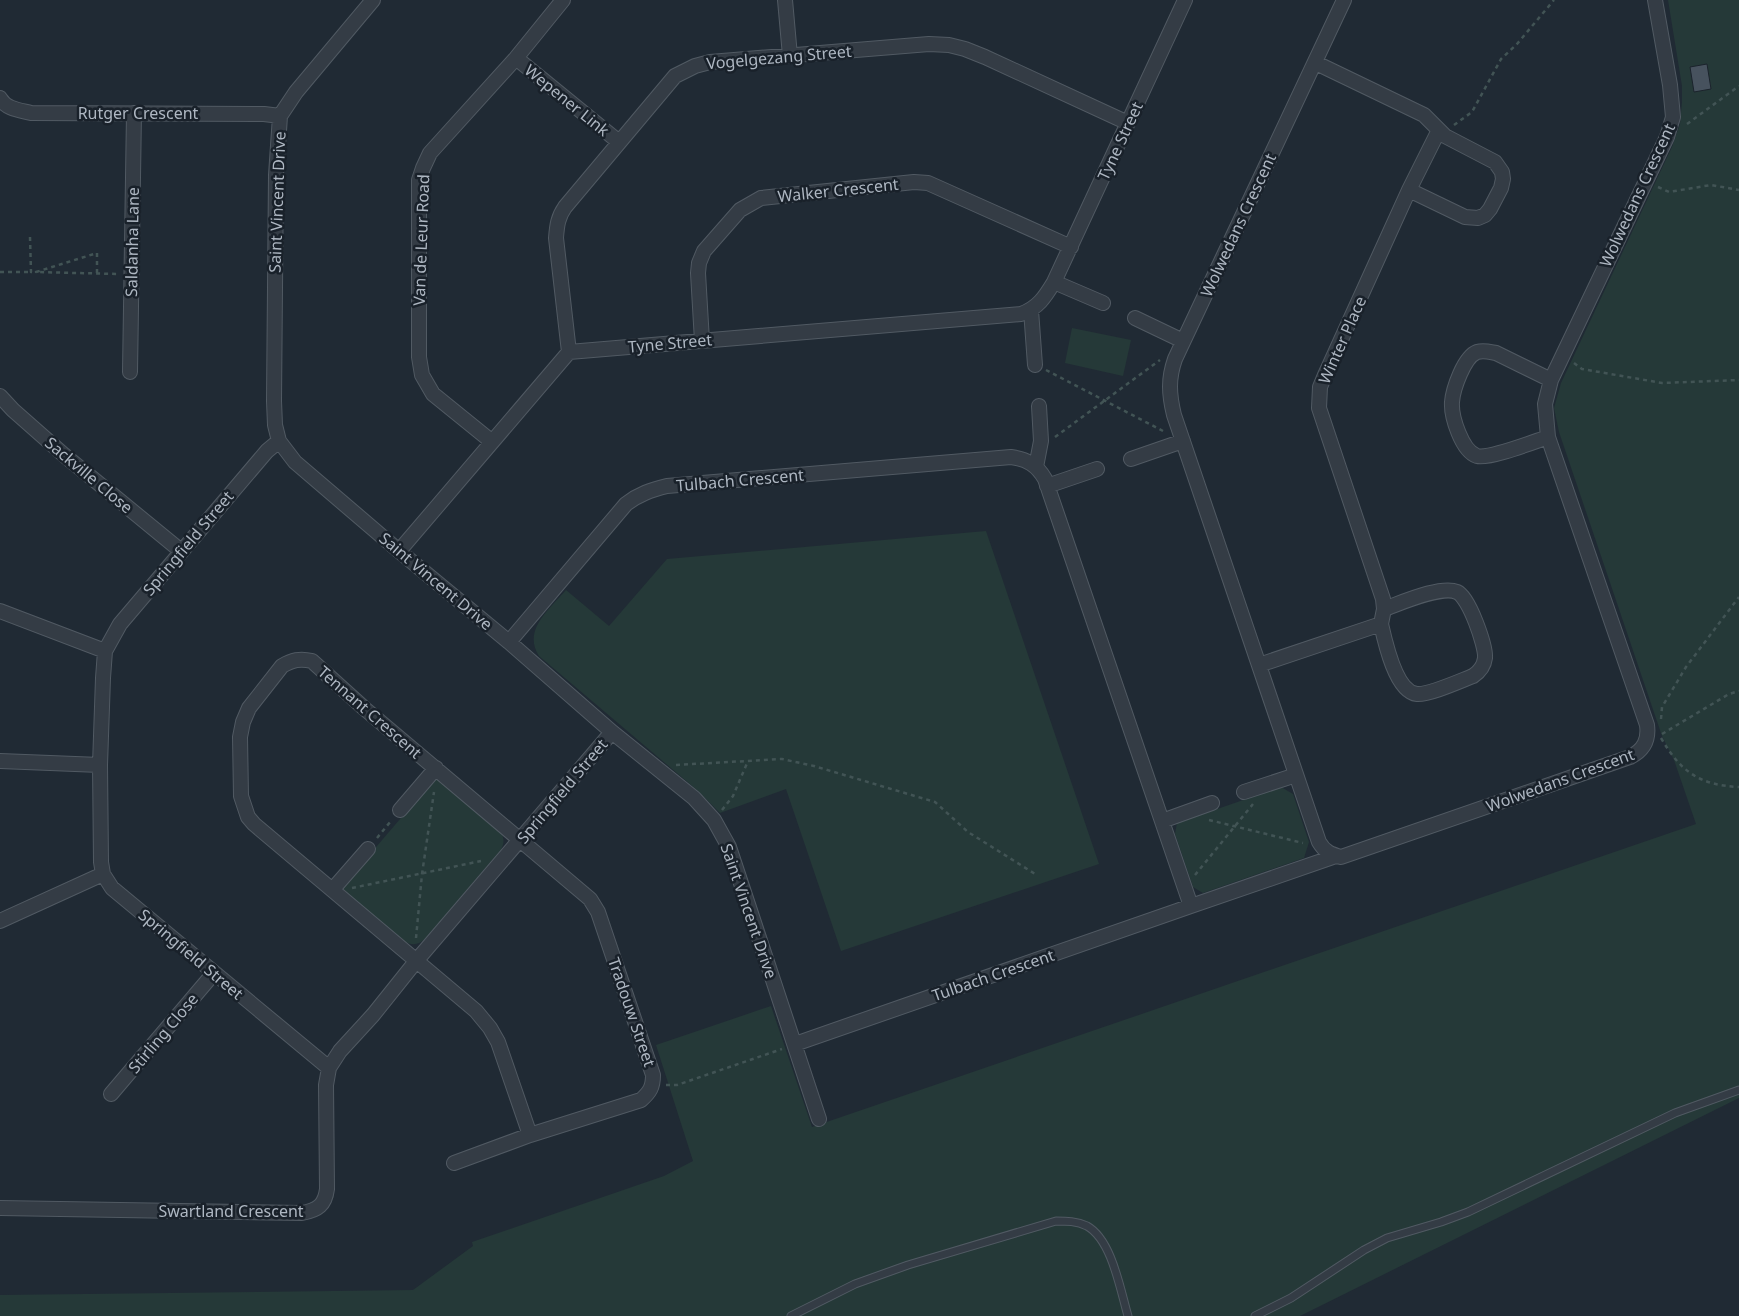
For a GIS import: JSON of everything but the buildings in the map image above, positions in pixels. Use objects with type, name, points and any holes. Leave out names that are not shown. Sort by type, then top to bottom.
[{"type":"street","name":"Saint Vincent Drive","points":[[373,0],[296,92],[280,116],[276,175],[274,401],[275,425],[279,441],[295,462],[509,642],[612,732],[694,798],[714,820],[729,847],[819,1119]]},
{"type":"street","name":"Van de Leur Road","points":[[491,441],[434,394],[424,380],[420,368],[418,316],[419,180],[422,168],[430,154],[516,58],[563,0]]},
{"type":"street","points":[[785,0],[790,56]]},
{"type":"street","name":"Tyne Street","points":[[568,352],[1021,314],[1031,310],[1041,302],[1054,282],[1185,0]]},
{"type":"street","name":"Wolwedans Crescent","points":[[1322,847],[1259,665],[1176,443],[1174,414],[1168,384],[1174,358],[1316,63],[1344,0]]},
{"type":"street","name":"Wolwedans Crescent","points":[[1236,890],[1336,856],[1347,856],[1630,757],[1639,752],[1645,745],[1648,735],[1647,725],[1548,437],[1545,404],[1550,380],[1667,137],[1673,117],[1670,84],[1655,0]]},
{"type":"street","name":"Vogelgezang Street","points":[[568,352],[556,238],[559,216],[675,76],[685,69],[710,62],[911,45],[949,45],[985,57],[1128,123]]},
{"type":"street","name":"Wepener Link","points":[[516,58],[619,142]]},
{"type":"street","points":[[1316,63],[1424,115],[1442,133],[1495,162],[1500,167],[1503,179],[1501,188],[1490,209],[1485,215],[1478,218],[1465,217],[1409,190]]},
{"type":"street","name":"Rutger Crescent","points":[[0,98],[4,104],[16,110],[30,113],[134,112],[264,114],[280,116]]},
{"type":"street","name":"Saldanha Lane","points":[[130,372],[134,112]]},
{"type":"street","name":"Winter Place","points":[[1384,609],[1437,592],[1450,590],[1457,592],[1470,607],[1485,655],[1482,666],[1472,676],[1434,690],[1417,694],[1409,692],[1402,685],[1396,673],[1381,624],[1384,609],[1383,599],[1319,408],[1319,397],[1325,375],[1409,190],[1442,133]]},
{"type":"street","name":"Walker Crescent","points":[[702,341],[699,263],[704,252],[740,210],[761,198],[914,182],[928,183],[1070,247]]},
{"type":"street","points":[[1054,282],[1103,303]]},
{"type":"street","points":[[1031,310],[1035,365]]},
{"type":"street","points":[[1135,318],[1183,341]]},
{"type":"street","points":[[399,551],[568,352]]},
{"type":"street","points":[[1548,437],[1484,457],[1476,455],[1468,451],[1463,443],[1454,418],[1452,401],[1464,365],[1471,356],[1478,352],[1496,353],[1550,380]]},
{"type":"street","name":"Sackville Close","points":[[0,396],[13,410],[64,454],[181,552]]},
{"type":"street","points":[[1039,406],[1042,441],[1036,467],[1041,472],[1047,486],[1191,906]]},
{"type":"street","name":"Springfield Street","points":[[279,441],[266,451],[120,624],[105,651],[102,678],[100,848],[103,874],[112,888],[329,1068],[340,1051],[373,1015],[416,960],[612,732]]},
{"type":"street","points":[[1131,459],[1176,443]]},
{"type":"street","name":"Tulbach Crescent","points":[[509,642],[626,504],[636,496],[648,491],[667,486],[1012,457],[1024,460],[1036,467]]},
{"type":"street","points":[[1047,486],[1097,469]]},
{"type":"street","points":[[0,611],[105,651]]},
{"type":"street","points":[[1259,665],[1381,624]]},
{"type":"street","name":"Tennant Crescent","points":[[416,960],[254,824],[248,816],[240,796],[240,737],[243,722],[249,708],[282,666],[296,660],[312,661],[432,772],[521,839]]},
{"type":"street","points":[[0,761],[100,765]]},
{"type":"street","name":"Tennant Crescent","points":[[400,810],[432,772]]},
{"type":"street","points":[[1244,792],[1296,775]]},
{"type":"street","points":[[1162,821],[1212,803]]},
{"type":"street","name":"Tradouw Street","points":[[454,1163],[641,1100],[653,1085],[653,1075],[598,912],[590,899],[521,839]]},
{"type":"street","points":[[1322,847],[1329,854],[1336,856]]},
{"type":"street","points":[[333,889],[368,849]]},
{"type":"street","points":[[0,921],[103,874]]},
{"type":"street","name":"Tulbach Crescent","points":[[795,1044],[1236,890]]},
{"type":"street","points":[[416,960],[476,1012],[490,1028],[498,1042],[530,1136]]},
{"type":"street","name":"Stirling Close","points":[[112,1094],[214,973]]},
{"type":"street","name":"Swartland Crescent","points":[[0,1208],[302,1213],[318,1209],[326,1198],[327,1188],[326,1085],[329,1068]]},
{"type":"lane","points":[[1255,1316],[1291,1298],[1364,1250],[1388,1238],[1468,1212],[1675,1113],[1739,1090]]},
{"type":"lane","points":[[791,1316],[864,1280],[908,1265],[1056,1222],[1072,1222],[1086,1225],[1098,1234],[1107,1247],[1128,1316]]},
{"type":"path","points":[[1442,133],[1455,122],[1472,112],[1501,59],[1517,44],[1554,0]]},
{"type":"path","points":[[1667,137],[1739,86]]},
{"type":"path","points":[[1645,182],[1669,192],[1711,185],[1739,190]]},
{"type":"path","points":[[30,237],[30,272]]},
{"type":"path","points":[[36,272],[97,253],[97,273]]},
{"type":"path","points":[[0,272],[132,274]]},
{"type":"path","points":[[1563,354],[1582,369],[1662,383],[1739,380]]},
{"type":"path","points":[[1042,441],[1052,438],[1165,356],[1174,358]]},
{"type":"path","points":[[1035,365],[1166,432],[1176,443]]},
{"type":"path","points":[[1739,597],[1686,667],[1662,708],[1659,736],[1672,757],[1698,777],[1710,784],[1739,787]]},
{"type":"path","points":[[1659,736],[1729,694],[1739,691]]},
{"type":"path","points":[[655,767],[782,758],[814,766],[935,802],[968,832],[1035,874]]},
{"type":"path","points":[[714,820],[733,796],[748,761]]},
{"type":"path","points":[[426,950],[415,941],[435,782],[432,772]]},
{"type":"path","points":[[1184,887],[1235,827],[1267,784]]},
{"type":"path","points":[[368,849],[400,810]]},
{"type":"path","points":[[1183,813],[1322,847]]},
{"type":"path","points":[[349,889],[489,860]]},
{"type":"path","points":[[653,1085],[677,1085],[795,1044]]},
{"type":"green space","points":[[1668,0],[1739,0],[1739,1098],[1300,1316],[0,1316],[0,1295],[413,1290],[473,1246],[472,1242],[664,1176],[693,1161],[656,1045],[771,1006],[812,1127],[1696,824],[1674,760],[1662,736],[1559,432],[1554,408],[1561,383],[1672,147],[1680,124],[1682,86]]},
{"type":"green space","points":[[1072,328],[1131,340],[1123,376],[1065,363]]},
{"type":"green space","points":[[986,531],[1099,864],[841,951],[786,789],[720,813],[698,791],[539,656],[535,646],[534,637],[540,620],[566,590],[609,626],[667,559]]},
{"type":"green space","points":[[436,777],[500,832],[503,836],[503,843],[501,850],[425,939],[417,944],[410,944],[341,888]]},
{"type":"green space","points":[[1281,787],[1293,794],[1309,842],[1304,858],[1203,893],[1193,887],[1175,834],[1177,823]]}]
